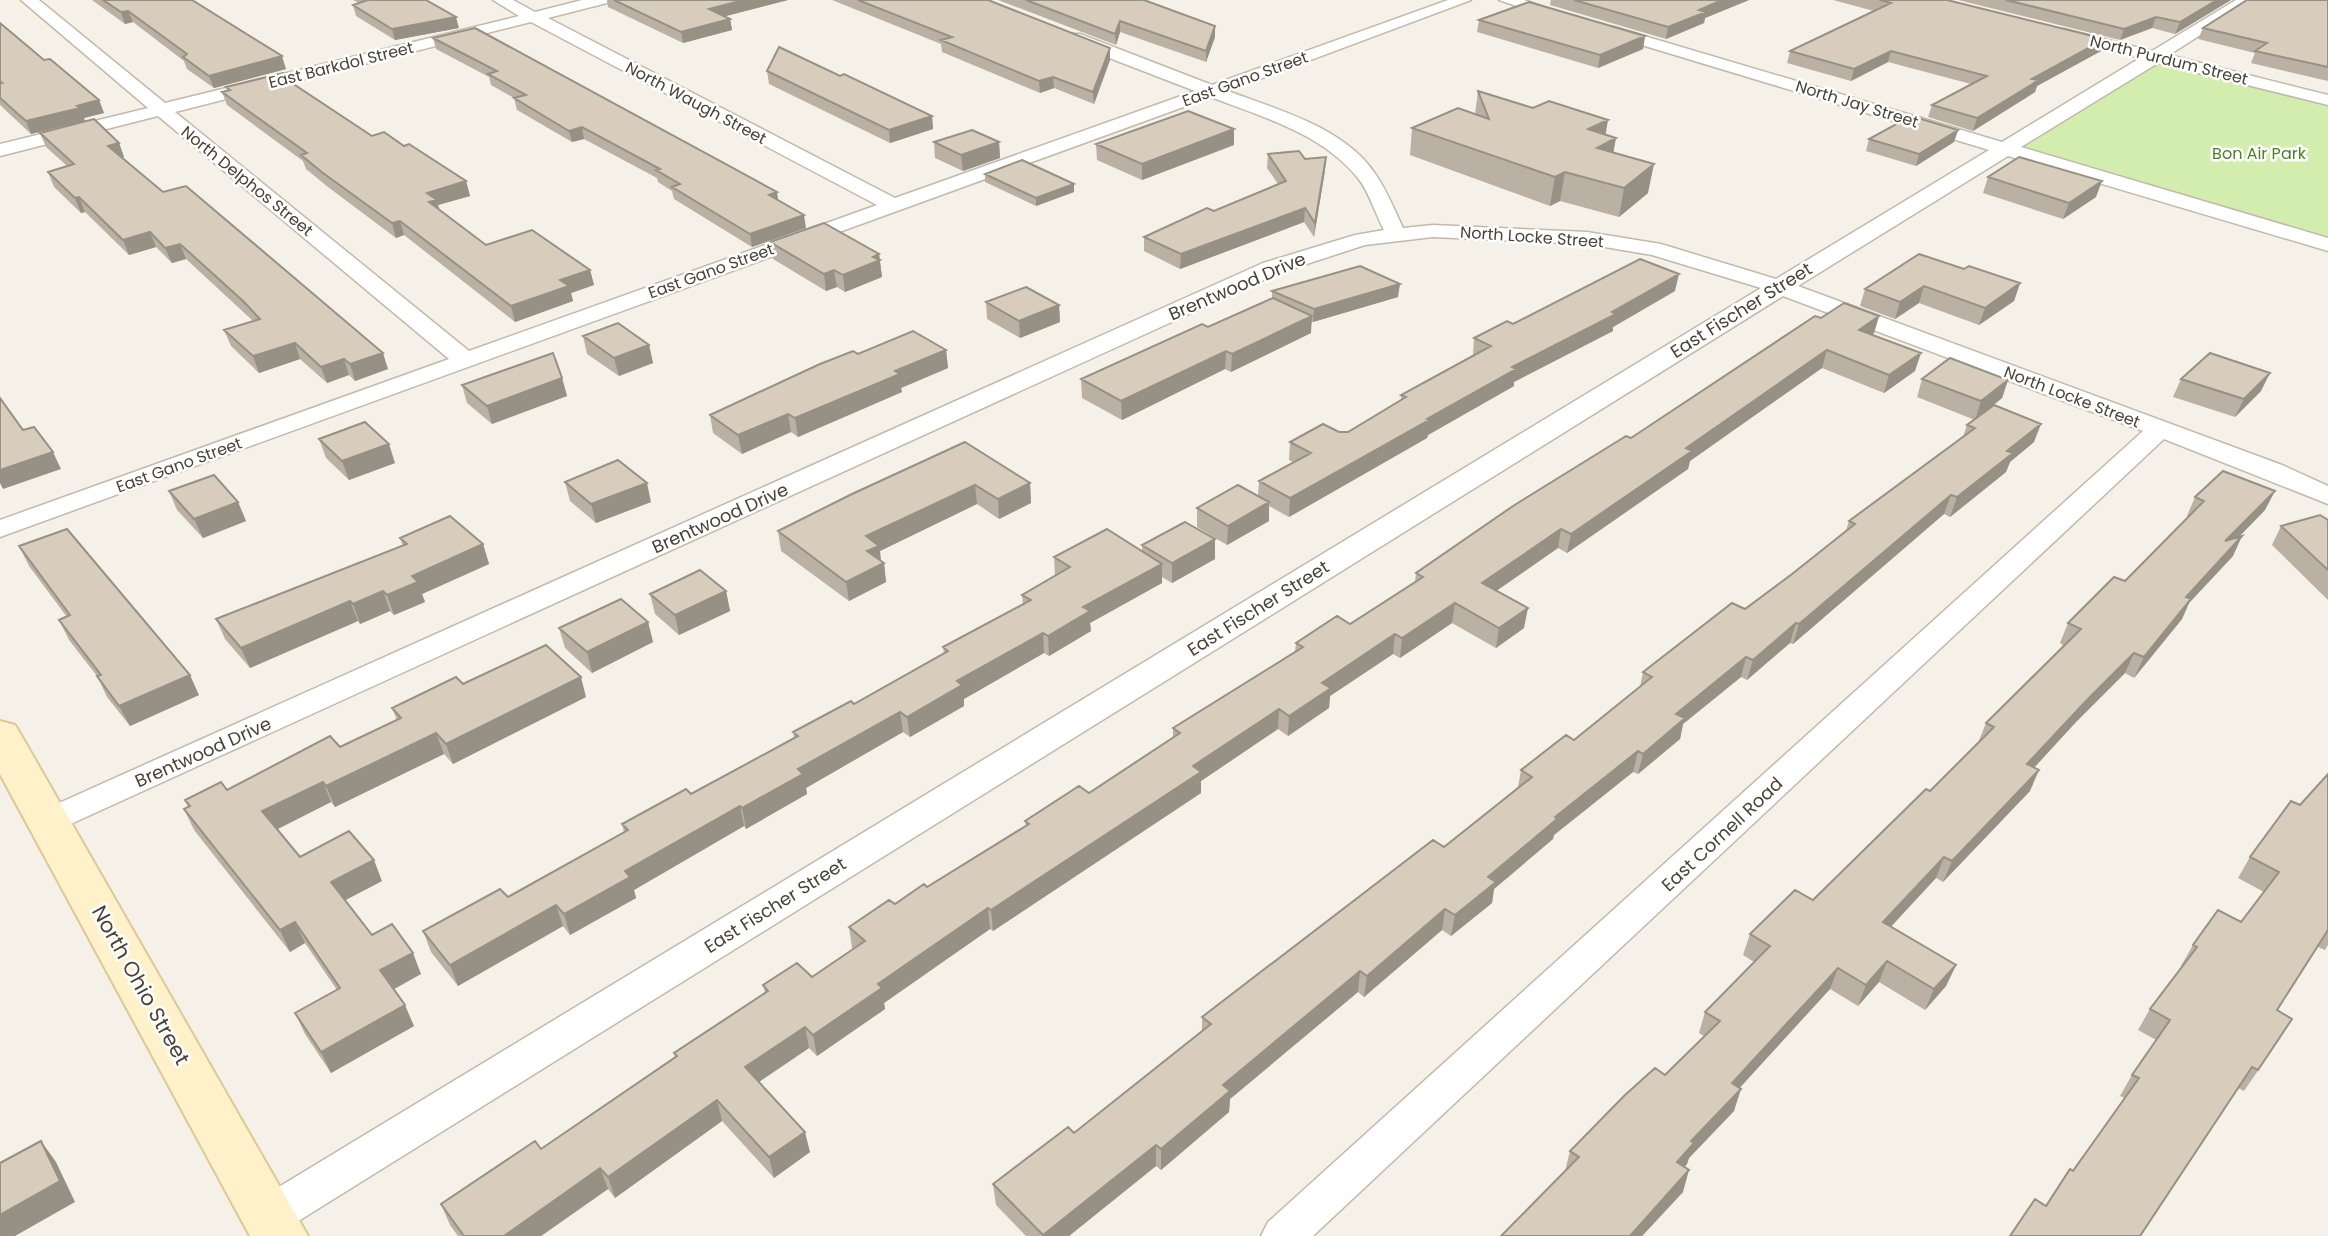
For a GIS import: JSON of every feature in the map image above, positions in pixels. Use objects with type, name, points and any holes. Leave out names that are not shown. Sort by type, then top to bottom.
[{"type":"street","name":"North Delphos Street","points":[[29,0],[466,361]]},
{"type":"street","name":"North Waugh Street","points":[[501,0],[892,205]]},
{"type":"street","name":"East Barkdol Street","points":[[0,150],[601,0]]},
{"type":"street","name":"East Gano Street","points":[[0,529],[1463,0]]},
{"type":"street","name":"North Jay Street","points":[[1507,0],[2328,245]]},
{"type":"street","name":"East Fischer Street","points":[[274,1226],[1779,287],[2248,0]]},
{"type":"street","points":[[1054,30],[1292,122],[1336,146],[1367,176],[1396,234]]},
{"type":"street","name":"North Purdum Street","points":[[2050,30],[2328,100]]},
{"type":"street","name":"North Locke Street","points":[[1396,234],[1492,231],[1587,237],[1703,262],[1779,287],[2273,471],[2328,496]]},
{"type":"street","name":"Brentwood Drive","points":[[51,821],[1271,268],[1362,239],[1396,234]]},
{"type":"street","name":"East Cornell Road","points":[[1283,1236],[2159,430]]},
{"type":"street","name":"North Ohio Street","points":[[0,735],[51,821],[274,1226]]},
{"type":"green space","name":"Bon Air Park","points":[[2155,57],[2328,100],[2328,245],[2003,148]]},
{"type":"building","points":[[103,0],[192,0],[282,56],[209,76],[183,57],[187,54],[128,11],[121,12]]},
{"type":"building","points":[[368,0],[426,0],[456,17],[392,29],[353,5]]},
{"type":"building","points":[[614,0],[744,0],[709,9],[730,19],[681,32]]},
{"type":"building","points":[[858,0],[988,0],[1110,48],[1093,92],[1053,77],[1039,81],[941,40],[952,37]]},
{"type":"building","points":[[1026,0],[1144,0],[1215,26],[1206,51],[1120,21],[1115,34]]},
{"type":"building","points":[[1574,0],[1722,0],[1699,10],[1706,12],[1668,27]]},
{"type":"building","points":[[1880,0],[1947,0],[2105,39],[2032,79],[2039,80],[1977,118],[1932,105],[1987,76],[1891,51],[1854,69],[1790,51],[1891,3]]},
{"type":"building","points":[[2006,0],[2217,0],[2180,22],[2156,17],[2124,29]]},
{"type":"building","points":[[2247,0],[2328,0],[2328,67],[2255,51],[2267,43],[2203,28]]},
{"type":"building","points":[[1529,2],[1645,36],[1600,55],[1479,20]]},
{"type":"building","points":[[0,23],[44,60],[50,59],[99,100],[77,106],[80,108],[26,121],[0,98]]},
{"type":"building","points":[[475,28],[777,192],[769,195],[804,215],[750,234],[672,187],[680,184],[656,170],[660,169],[582,127],[569,131],[514,98],[526,95],[488,74],[497,71],[433,38]]},
{"type":"building","points":[[779,47],[840,76],[844,74],[932,116],[889,130],[767,71]]},
{"type":"building","points":[[283,73],[295,82],[292,83],[372,136],[384,132],[404,146],[409,144],[466,181],[427,193],[437,200],[429,202],[486,245],[532,230],[590,270],[560,280],[569,286],[511,306],[400,221],[392,223],[323,173],[301,155],[307,153],[222,92],[230,90],[226,87]]},
{"type":"building","points":[[1478,91],[1533,108],[1549,101],[1608,120],[1588,129],[1616,138],[1597,148],[1654,164],[1624,188],[1565,172],[1555,177],[1412,128],[1458,108],[1489,119]]},
{"type":"building","points":[[1188,111],[1234,129],[1142,164],[1096,144]]},
{"type":"building","points":[[1911,116],[1958,130],[1919,154],[1869,139]]},
{"type":"building","points":[[94,119],[119,143],[108,146],[163,192],[186,186],[383,353],[350,364],[344,359],[321,367],[295,343],[253,356],[224,330],[260,319],[180,244],[165,248],[150,232],[123,240],[79,197],[75,198],[48,172],[74,164],[40,133]]},
{"type":"building","points":[[972,130],[999,142],[961,155],[934,142]]},
{"type":"building","points":[[1299,151],[1305,159],[1326,157],[1315,223],[1305,208],[1181,254],[1144,237],[1207,208],[1214,211],[1286,181],[1268,154]]},
{"type":"building","points":[[2019,157],[2102,181],[2069,203],[1988,177]]},
{"type":"building","points":[[1022,160],[1074,184],[1036,198],[985,174]]},
{"type":"building","points":[[824,223],[879,254],[873,257],[880,260],[843,275],[834,270],[824,274],[770,242]]},
{"type":"building","points":[[1919,254],[1964,269],[1969,266],[2020,283],[1985,308],[1924,286],[1900,302],[1865,289]]},
{"type":"building","points":[[1640,259],[1679,274],[1612,312],[1616,314],[1512,367],[1516,369],[1290,498],[1259,481],[1311,453],[1290,442],[1323,424],[1339,432],[1348,432],[1406,397],[1401,395],[1491,346],[1474,338],[1507,321],[1513,324]]},
{"type":"building","points":[[1360,266],[1400,284],[1314,309],[1272,291]]},
{"type":"building","points":[[1026,287],[1059,305],[1019,321],[986,302]]},
{"type":"building","points":[[1273,298],[1312,316],[1232,354],[1226,351],[1121,401],[1081,379],[1202,324],[1208,327]]},
{"type":"building","points":[[1844,303],[1879,316],[1859,330],[1921,353],[1889,375],[1827,350],[1686,448],[1692,451],[1571,534],[1561,529],[1482,583],[1528,608],[1499,628],[1455,603],[1402,638],[1395,634],[1322,683],[1331,688],[1289,716],[1279,709],[1193,766],[1201,772],[991,910],[988,908],[878,984],[882,988],[813,1035],[805,1027],[745,1067],[805,1132],[769,1157],[717,1100],[608,1177],[600,1168],[504,1236],[464,1236],[441,1204],[535,1141],[541,1149],[677,1056],[674,1053],[768,991],[763,985],[797,963],[812,977],[865,941],[849,927],[889,900],[895,904],[924,884],[927,887],[1029,824],[1025,821],[1079,786],[1089,793],[1180,733],[1173,728],[1303,647],[1296,643],[1337,616],[1350,624],[1423,577],[1416,573],[1513,506],[1626,436],[1631,438],[1815,316],[1821,318]]},
{"type":"building","points":[[618,323],[649,345],[614,358],[583,336]]},
{"type":"building","points":[[913,331],[946,350],[895,371],[900,374],[795,418],[788,414],[738,435],[710,415],[820,364],[853,351],[858,354]]},
{"type":"building","points":[[553,353],[562,378],[487,406],[462,385]]},
{"type":"building","points":[[2210,353],[2270,373],[2244,399],[2181,379]]},
{"type":"building","points":[[1950,358],[2008,380],[1981,401],[1922,379]]},
{"type":"building","points":[[0,398],[23,430],[34,427],[53,452],[0,470]]},
{"type":"building","points":[[1994,405],[2041,424],[2007,451],[2013,453],[1957,497],[1951,495],[1799,624],[1796,623],[1753,660],[1746,657],[1676,714],[1685,718],[1643,754],[1638,751],[1555,817],[1557,819],[1488,877],[1496,882],[1455,915],[1445,909],[1367,976],[1360,971],[1223,1085],[1230,1091],[1161,1149],[1156,1145],[1043,1235],[993,1184],[1068,1127],[1074,1133],[1211,1024],[1202,1017],[1433,840],[1444,847],[1532,777],[1521,770],[1566,735],[1574,740],[1652,677],[1643,672],[1732,603],[1745,609],[1792,574],[1855,524],[1849,521],[1975,428],[1967,425]]},
{"type":"building","points":[[365,422],[389,444],[342,461],[319,439]]},
{"type":"building","points":[[965,442],[1030,483],[998,499],[975,485],[866,536],[879,546],[867,551],[884,563],[846,582],[778,531],[852,494]]},
{"type":"building","points":[[618,460],[647,483],[591,504],[565,482]]},
{"type":"building","points":[[2223,471],[2275,491],[2225,541],[2242,536],[2186,597],[2191,599],[2144,657],[2134,653],[2085,702],[2027,764],[2039,770],[1952,861],[1944,857],[1883,922],[1956,965],[1934,989],[1887,961],[1866,985],[1838,968],[1732,1083],[1741,1089],[1691,1141],[1694,1143],[1677,1162],[1689,1170],[1630,1236],[1501,1236],[1579,1157],[1570,1151],[1625,1095],[1655,1068],[1665,1075],[1720,1021],[1705,1012],[1770,946],[1750,934],[1795,890],[1813,900],[1926,789],[1930,791],[1994,727],[1986,723],[2081,629],[2068,623],[2114,577],[2125,581],[2204,501],[2195,497]]},
{"type":"building","points":[[214,475],[238,502],[194,519],[169,491]]},
{"type":"building","points":[[1238,485],[1269,502],[1228,526],[1197,508]]},
{"type":"building","points":[[2320,515],[2328,520],[2328,570],[2281,526]]},
{"type":"building","points":[[450,516],[483,544],[412,576],[418,582],[387,595],[383,591],[353,604],[350,601],[241,648],[216,619],[407,544],[400,538]]},
{"type":"building","points":[[1185,522],[1215,539],[1172,563],[1142,545]]},
{"type":"building","points":[[67,529],[190,675],[119,706],[97,676],[101,675],[59,620],[70,615],[19,546]]},
{"type":"building","points":[[1107,529],[1162,564],[1083,607],[1090,611],[1048,636],[1043,633],[957,681],[962,685],[907,717],[900,712],[798,769],[803,774],[625,871],[630,877],[564,914],[556,905],[450,965],[423,931],[500,889],[508,897],[628,830],[622,824],[686,789],[691,794],[798,736],[793,732],[851,701],[854,704],[948,651],[943,647],[1031,600],[1022,595],[1070,567],[1054,557]]},
{"type":"building","points":[[700,570],[726,591],[675,615],[650,594]]},
{"type":"building","points":[[621,599],[648,622],[587,652],[559,628]]},
{"type":"building","points":[[546,645],[581,677],[446,744],[436,733],[326,786],[323,782],[262,811],[300,857],[349,831],[374,860],[331,882],[372,935],[392,924],[413,953],[380,970],[405,1005],[321,1052],[295,1013],[340,988],[295,922],[280,930],[184,809],[190,806],[185,800],[221,782],[227,790],[330,736],[340,747],[401,718],[392,708],[456,677],[463,684]]},
{"type":"building","points":[[2328,774],[2328,930],[2277,1010],[2292,1019],[2258,1070],[2252,1067],[2140,1236],[2010,1236],[2035,1199],[2046,1206],[2070,1169],[2073,1171],[2139,1078],[2132,1075],[2170,1020],[2150,1009],[2197,947],[2193,945],[2218,910],[2241,922],[2279,872],[2250,857],[2291,801],[2300,805]]},
{"type":"building","points":[[41,1141],[60,1181],[0,1215],[0,1163]]}]
